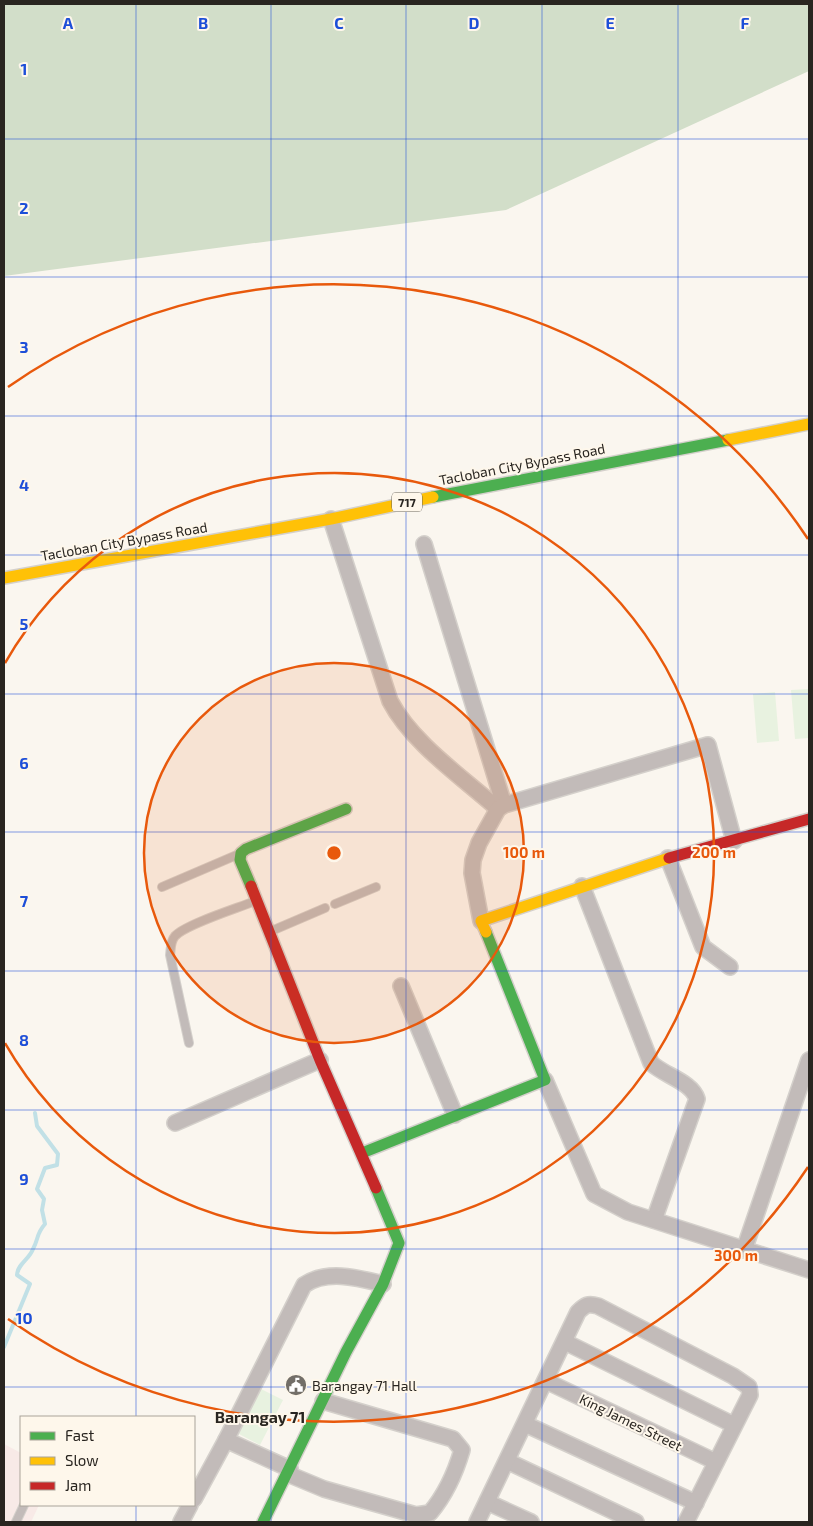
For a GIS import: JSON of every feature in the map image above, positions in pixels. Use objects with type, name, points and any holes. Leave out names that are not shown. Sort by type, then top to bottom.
[{"type":"main road","name":"Tacloban City Bypass Road","points":[[4,578],[331,519],[426,498],[809,424]]},
{"type":"main road","points":[[263,1522],[323,1400],[384,1284],[399,1243],[362,1152],[320,1060],[240,860],[241,853],[346,809]]},
{"type":"main road","points":[[362,1152],[545,1080],[481,921],[668,858],[809,819]]},
{"type":"street","points":[[331,519],[390,701],[398,716],[419,739],[501,807]]},
{"type":"street","points":[[424,544],[501,807]]},
{"type":"street","points":[[481,921],[472,873],[473,860],[479,843],[501,807],[708,745],[734,840]]},
{"type":"street","points":[[668,858],[700,942],[703,947],[730,966]]},
{"type":"street","points":[[582,886],[651,1063],[662,1073],[691,1087],[697,1099],[654,1220]]},
{"type":"street","points":[[401,986],[454,1115]]},
{"type":"street","points":[[175,1123],[320,1060]]},
{"type":"street","points":[[744,1250],[809,1060]]},
{"type":"street","points":[[545,1080],[594,1194],[628,1212],[809,1270]]},
{"type":"street","points":[[195,1497],[304,1285],[335,1276],[351,1276],[384,1284]]},
{"type":"street","points":[[477,1522],[566,1342],[578,1312],[585,1305],[598,1306],[744,1382],[749,1387],[750,1395],[686,1522]]},
{"type":"street","points":[[566,1342],[734,1425]]},
{"type":"street","name":"King James Street","points":[[546,1381],[716,1462]]},
{"type":"street","points":[[226,1440],[324,1489],[425,1518],[443,1498],[460,1458],[462,1450],[458,1444],[453,1439],[433,1432],[323,1400]]},
{"type":"street","points":[[525,1424],[696,1503]]},
{"type":"street","points":[[507,1461],[636,1522]]},
{"type":"street","points":[[487,1502],[531,1522]]},
{"type":"street","points":[[181,1522],[189,1506]]},
{"type":"lane","points":[[162,887],[241,853]]},
{"type":"lane","points":[[335,904],[376,887]]},
{"type":"lane","points":[[189,1043],[170,955],[171,942],[175,935],[191,926],[255,901]]},
{"type":"lane","points":[[269,932],[325,908]]},
{"type":"lane","points":[[16,1522],[24,1506]]},
{"type":"shaded area","points":[[4,1444],[20,1452],[20,1506],[39,1506],[31,1522],[4,1522]]},
{"type":"green space","points":[[4,4],[809,4],[809,71],[506,210],[4,276]]},
{"type":"green space","points":[[809,689],[809,738],[795,739],[791,690]]},
{"type":"green space","points":[[775,692],[779,741],[757,743],[753,694]]},
{"type":"green space","points":[[261,1389],[283,1400],[260,1445],[239,1434]]},
{"type":"waterway","points":[[4,1347],[30,1284],[17,1275],[18,1271],[21,1264],[31,1253],[45,1224],[42,1210],[44,1199],[37,1189],[45,1168],[57,1165],[58,1154],[37,1126],[35,1113]]},
{"type":"traffic: fast","points":[[433,497],[728,440]]},
{"type":"traffic: fast","points":[[251,886],[240,860],[241,853],[246,849],[346,809]]},
{"type":"traffic: fast","points":[[362,1153],[545,1080],[486,932]]},
{"type":"traffic: fast","points":[[263,1522],[346,1352],[383,1284],[399,1243],[376,1188]]},
{"type":"traffic: slow","points":[[728,440],[809,424]]},
{"type":"traffic: slow","points":[[4,578],[331,519],[433,497]]},
{"type":"traffic: slow","points":[[486,932],[481,921],[669,858]]},
{"type":"traffic: jam","points":[[669,858],[809,819]]},
{"type":"traffic: jam","points":[[251,886],[320,1060],[376,1188]]},
{"type":"place","name":"Barangay 71 Hall","points":[[296,1385]]},
{"type":"district","name":"Barangay 71","points":[[260,1416]]}]
